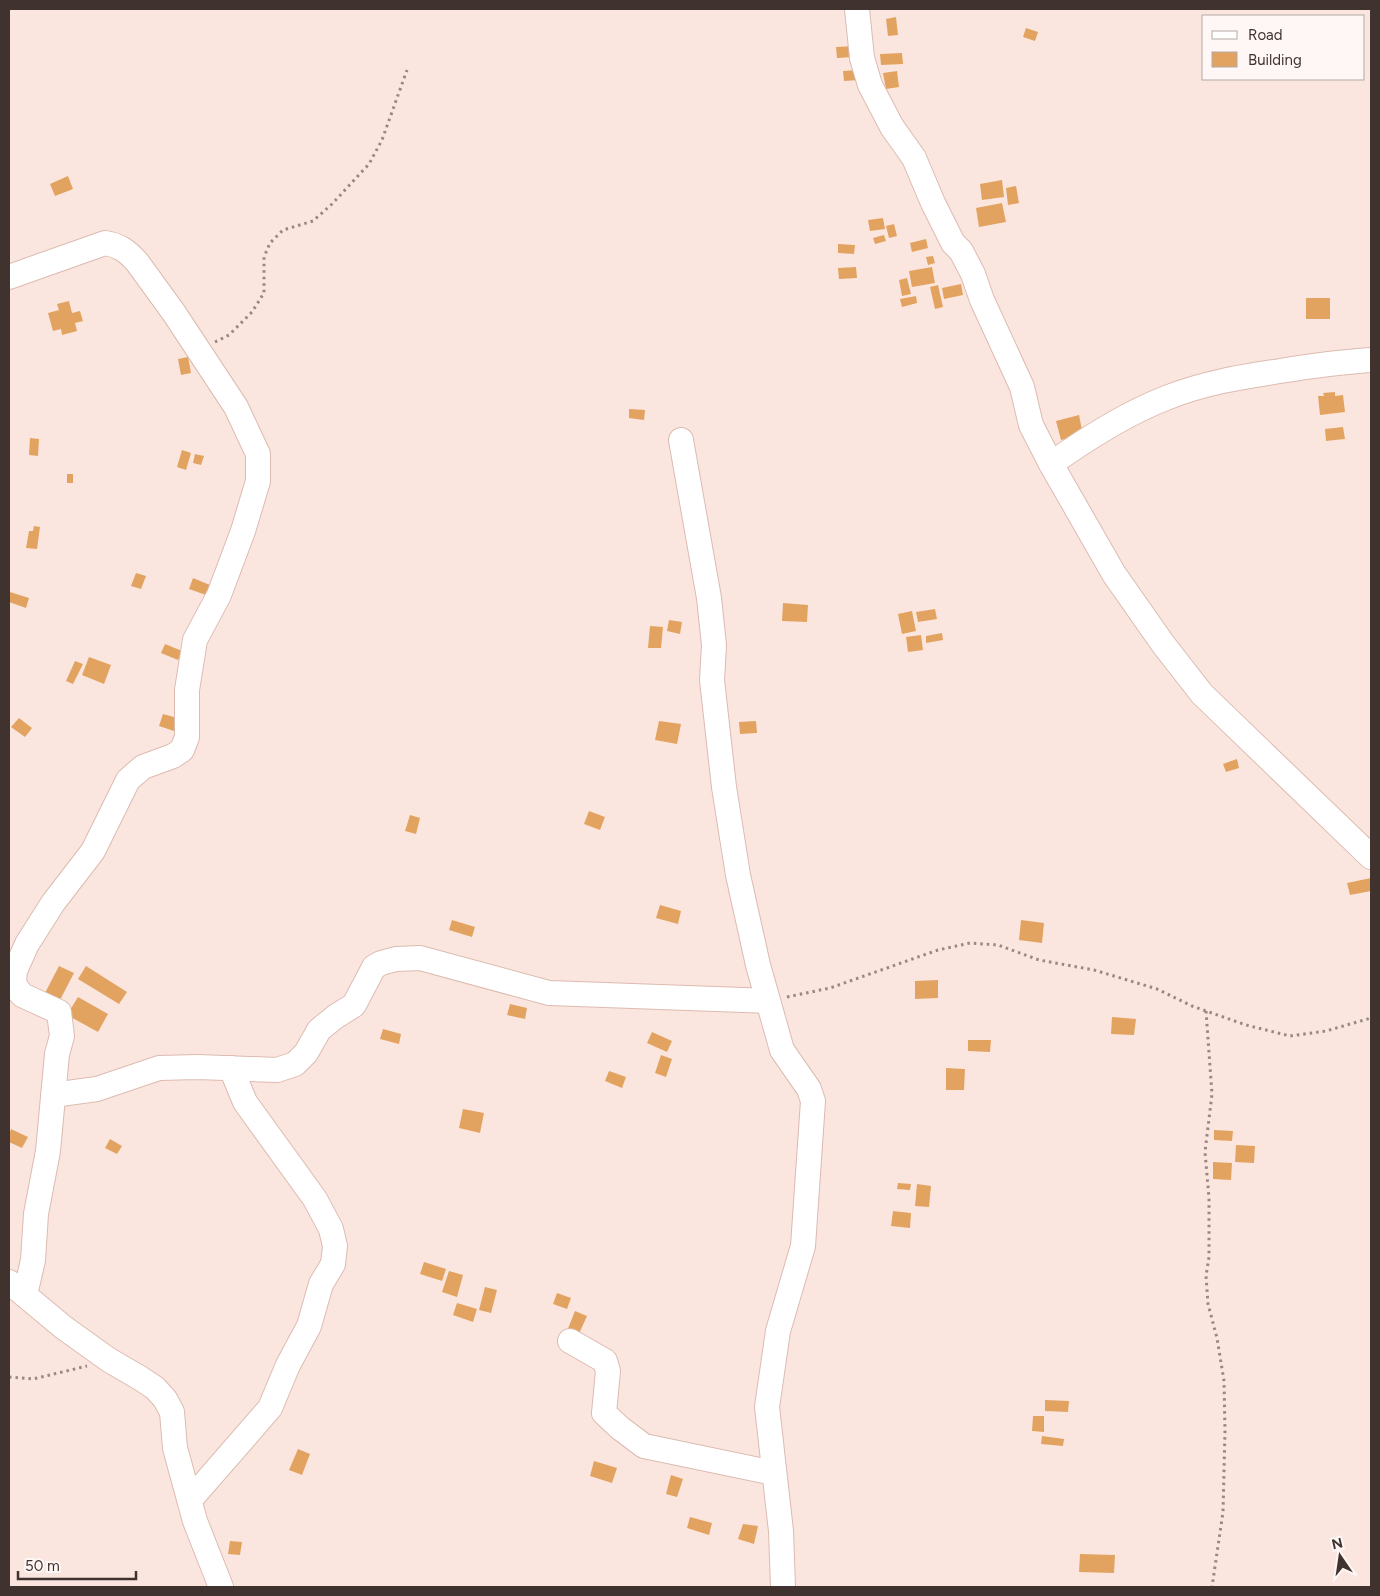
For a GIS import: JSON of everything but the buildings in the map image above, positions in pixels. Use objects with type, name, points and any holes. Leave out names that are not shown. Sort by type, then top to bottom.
[{"type":"street","points":[[857,9],[862,58],[870,85],[892,127],[914,158],[953,243],[961,251],[973,274],[982,300],[1022,386],[1031,425],[1050,464],[1114,574],[1163,644],[1202,694],[1371,857]]},
{"type":"street","points":[[9,278],[105,243],[116,245],[127,251],[137,262],[200,351],[236,408],[258,454],[258,481],[243,531],[219,595],[196,640],[187,690],[186,737],[182,750],[174,756],[143,767],[128,780],[93,851],[53,903],[27,944],[15,971],[14,981],[16,988],[22,995],[56,1010],[60,1015],[62,1036],[57,1054],[48,1151],[36,1214],[33,1260],[17,1289],[63,1328],[109,1360],[155,1388],[165,1399],[172,1412],[175,1448],[195,1521],[221,1587]]},
{"type":"street","points":[[1050,464],[1102,430],[1164,398],[1189,389],[1229,379],[1333,363],[1371,360]]},
{"type":"street","points":[[681,440],[709,598],[714,645],[713,689],[724,787],[738,875],[758,965],[782,1050],[809,1089],[813,1101],[803,1246],[778,1331],[768,1407],[781,1531],[783,1587]]},
{"type":"street","points":[[53,1095],[96,1089],[160,1068],[198,1067],[277,1070],[295,1064],[306,1053],[319,1030],[354,1005],[374,967],[396,959],[420,958],[549,994],[768,1001]]},
{"type":"street","points":[[190,1500],[270,1408],[288,1365],[309,1326],[321,1284],[333,1264],[335,1246],[330,1229],[315,1199],[245,1102],[231,1068]]},
{"type":"street","points":[[570,1341],[605,1361],[608,1371],[604,1413],[644,1446],[774,1474]]},
{"type":"path","points":[[200,351],[229,335],[252,312],[264,293],[264,257],[270,243],[283,230],[313,221],[332,204],[369,164],[382,140],[407,70]]},
{"type":"path","points":[[768,1001],[830,988],[938,950],[970,943],[998,945],[1039,960],[1094,970],[1157,989],[1206,1011],[1246,1025],[1290,1036],[1326,1031],[1371,1018]]},
{"type":"path","points":[[1206,1011],[1212,1094],[1205,1152],[1209,1258],[1206,1276],[1208,1304],[1224,1381],[1223,1512],[1212,1587]]},
{"type":"path","points":[[9,1377],[33,1379],[109,1360]]}]
